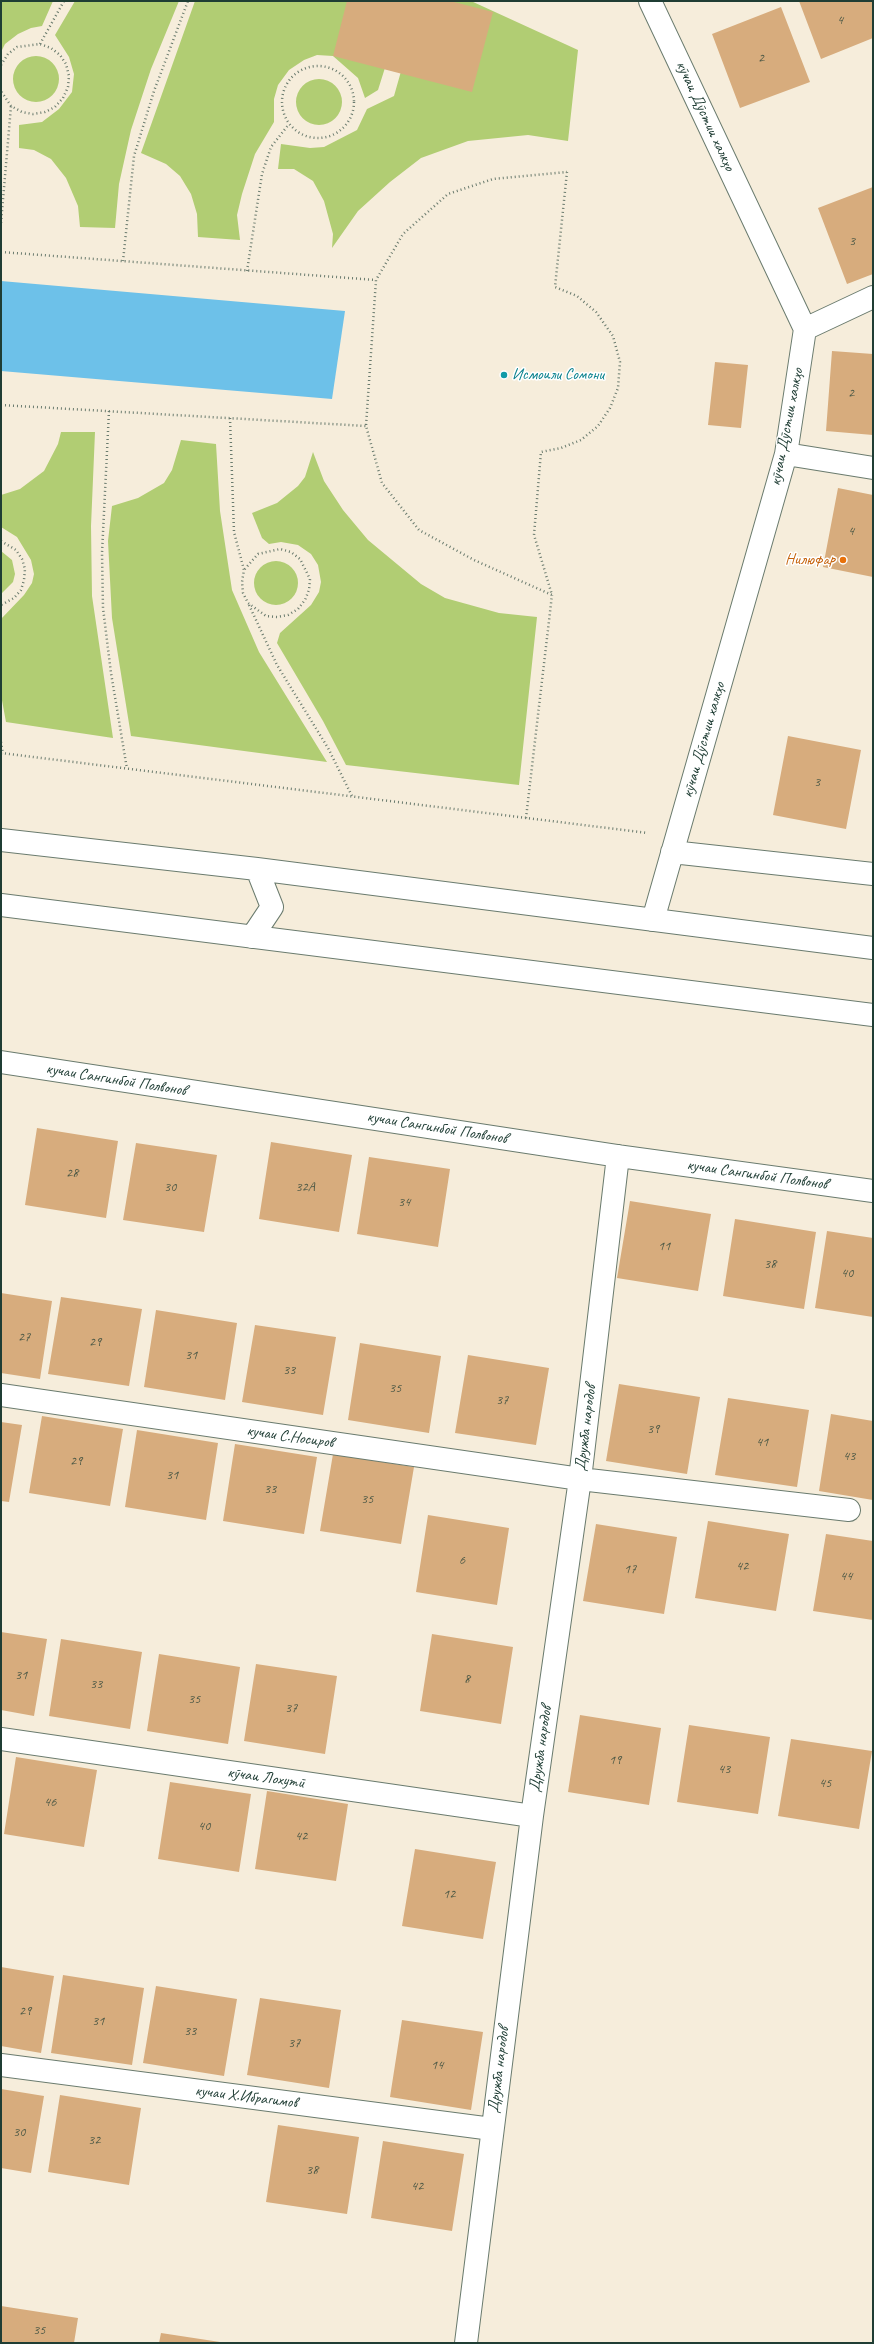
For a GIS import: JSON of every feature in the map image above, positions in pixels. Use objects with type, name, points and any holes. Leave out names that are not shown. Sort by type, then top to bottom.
[{"type":"street","name":"кӯчаи Дӯстии халкҳо","points":[[650,1],[805,329],[786,454],[653,920]]},
{"type":"street","points":[[805,329],[873,296]]},
{"type":"street","points":[[786,454],[873,468]]},
{"type":"street","points":[[1,840],[257,869],[873,948]]},
{"type":"street","points":[[674,844],[873,874]]},
{"type":"street","points":[[252,938],[272,907],[257,869]]},
{"type":"street","points":[[1,905],[252,938],[873,1014]]},
{"type":"street","name":"кучаи Сангинбой Полвонов","points":[[1,1062],[618,1156],[873,1191]]},
{"type":"street","name":"Дружба народов","points":[[466,2343],[532,1816],[580,1479],[618,1156]]},
{"type":"street","name":"кучаи С.Носиров","points":[[1,1395],[580,1479],[849,1510]]},
{"type":"street","name":"кӯчаи Лохутӣ","points":[[1,1740],[532,1816]]},
{"type":"street","name":"кучаи Х.Ибрагимов","points":[[1,2065],[492,2129]]},
{"type":"path","points":[[40,44],[64,1]]},
{"type":"path","points":[[123,261],[134,156],[154,90],[188,1]]},
{"type":"path","points":[[1,65],[8,54],[17,47],[40,44],[51,48],[66,64],[69,76],[68,88],[59,102],[44,112],[33,114],[22,112],[11,106],[1,91]]},
{"type":"path","points":[[321,66],[332,68],[342,74],[350,83],[354,94],[355,106],[346,126],[338,133],[328,137],[306,137],[289,124],[284,113],[282,102],[290,80],[298,72],[309,67],[321,66]]},
{"type":"path","points":[[1,223],[11,106]]},
{"type":"path","points":[[247,271],[262,174],[271,147],[289,124]]},
{"type":"path","points":[[526,818],[552,595],[534,535],[541,452],[561,448],[581,440],[598,426],[610,408],[618,388],[620,362],[613,336],[596,312],[577,296],[555,287],[567,172],[493,179],[448,194],[403,234],[376,280],[366,426],[382,483],[419,530],[474,560],[552,595]]},
{"type":"path","points":[[1,252],[376,280]]},
{"type":"path","points":[[1,405],[366,426]]},
{"type":"path","points":[[109,411],[102,546],[102,608],[127,769]]},
{"type":"path","points":[[230,418],[234,532],[244,570],[243,593],[277,665],[328,748],[352,796]]},
{"type":"path","points":[[1,540],[16,550],[22,559],[25,569],[21,590],[14,598],[1,605]]},
{"type":"path","points":[[244,570],[258,554],[280,549],[291,552],[300,559],[310,579],[309,590],[305,600],[298,609],[288,615],[277,617],[266,616],[248,603]]},
{"type":"path","points":[[1,742],[2,754],[526,818],[674,844]]},
{"type":"green space","points":[[1,1],[53,1],[42,26],[31,28],[18,34],[5,44],[1,52]]},
{"type":"green space","points":[[75,1],[179,1],[151,69],[131,130],[119,184],[115,228],[80,227],[78,206],[66,178],[51,159],[34,150],[19,148],[19,125],[42,122],[59,109],[72,92],[74,74],[69,57],[55,35]]},
{"type":"green space","points":[[195,1],[406,1],[378,90],[365,98],[358,78],[333,56],[317,55],[304,60],[289,70],[278,85],[274,99],[274,122],[255,154],[242,194],[237,215],[240,240],[198,237],[197,214],[191,194],[180,176],[166,164],[141,153]]},
{"type":"green space","points":[[421,1],[471,1],[578,50],[568,141],[528,135],[468,141],[421,158],[390,182],[358,211],[332,248],[333,234],[324,201],[313,181],[294,169],[278,169],[281,144],[310,148],[324,147],[357,130],[367,109],[394,96]]},
{"type":"green space","points":[[36,56],[49,60],[55,66],[59,79],[55,92],[49,98],[36,102],[23,98],[17,92],[13,79],[17,66],[23,60]]},
{"type":"green space","points":[[314,79],[324,79],[332,83],[338,89],[342,97],[342,107],[338,115],[332,121],[324,125],[314,125],[306,121],[300,115],[296,107],[296,97],[300,89],[306,83]]},
{"type":"green space","points":[[61,432],[95,432],[91,526],[92,596],[113,738],[6,722],[1,695],[1,619],[24,595],[32,583],[34,574],[31,560],[17,537],[1,527],[1,495],[20,489],[44,471],[58,444]]},
{"type":"green space","points":[[181,440],[216,444],[220,511],[232,590],[259,652],[327,762],[131,736],[112,618],[108,541],[112,506],[138,498],[164,483],[172,470]]},
{"type":"green space","points":[[313,452],[324,481],[343,510],[368,540],[421,584],[445,598],[499,613],[537,617],[519,785],[346,765],[323,721],[277,643],[280,633],[311,605],[319,592],[321,582],[318,565],[311,554],[298,545],[281,542],[269,544],[262,538],[252,513],[277,503],[298,486],[305,477]]},
{"type":"green space","points":[[1,551],[12,560],[15,574],[13,582],[1,594]]},
{"type":"green space","points":[[272,561],[280,561],[292,567],[298,579],[298,587],[292,599],[280,605],[272,605],[260,599],[254,587],[254,579],[260,567]]},
{"type":"water","points":[[1,281],[345,311],[332,399],[1,371]]},
{"type":"building","points":[[347,1],[450,1],[493,12],[472,92],[333,56]]},
{"type":"building","points":[[799,1],[873,1],[873,38],[821,59]]},
{"type":"building","points":[[781,7],[810,82],[740,108],[712,34]]},
{"type":"building","points":[[873,187],[873,274],[847,284],[818,208]]},
{"type":"building","points":[[832,351],[873,354],[873,435],[826,431]]},
{"type":"building","points":[[715,362],[748,365],[741,428],[708,425]]},
{"type":"building","points":[[838,488],[873,495],[873,577],[823,567]]},
{"type":"building","points":[[788,736],[861,750],[846,829],[773,815]]},
{"type":"building","points":[[37,1128],[118,1141],[106,1218],[25,1205]]},
{"type":"building","points":[[271,1142],[352,1155],[339,1232],[259,1219]]},
{"type":"building","points":[[136,1143],[217,1155],[204,1232],[123,1220]]},
{"type":"building","points":[[369,1157],[450,1169],[438,1247],[357,1234]]},
{"type":"building","points":[[630,1201],[711,1214],[698,1291],[617,1278]]},
{"type":"building","points":[[735,1219],[816,1232],[804,1309],[723,1296]]},
{"type":"building","points":[[827,1231],[873,1238],[873,1317],[815,1308]]},
{"type":"building","points":[[1,1293],[52,1301],[40,1379],[1,1373]]},
{"type":"building","points":[[61,1297],[142,1309],[129,1386],[48,1374]]},
{"type":"building","points":[[156,1310],[237,1323],[225,1400],[144,1387]]},
{"type":"building","points":[[255,1325],[336,1337],[323,1415],[242,1402]]},
{"type":"building","points":[[360,1343],[441,1356],[429,1433],[348,1420]]},
{"type":"building","points":[[468,1355],[549,1368],[536,1445],[455,1433]]},
{"type":"building","points":[[619,1384],[700,1397],[687,1474],[606,1461]]},
{"type":"building","points":[[728,1398],[809,1410],[797,1487],[715,1475]]},
{"type":"building","points":[[831,1414],[873,1421],[873,1500],[819,1491]]},
{"type":"building","points":[[42,1416],[123,1429],[110,1506],[29,1493]]},
{"type":"building","points":[[1,1422],[22,1425],[9,1502],[1,1501]]},
{"type":"building","points":[[137,1430],[218,1443],[206,1520],[125,1507]]},
{"type":"building","points":[[235,1444],[317,1457],[304,1534],[223,1521]]},
{"type":"building","points":[[333,1454],[414,1467],[401,1544],[320,1531]]},
{"type":"building","points":[[428,1515],[509,1528],[497,1605],[416,1592]]},
{"type":"building","points":[[708,1521],[789,1534],[776,1611],[695,1598]]},
{"type":"building","points":[[596,1524],[677,1537],[664,1614],[583,1601]]},
{"type":"building","points":[[826,1534],[873,1541],[873,1620],[813,1611]]},
{"type":"building","points":[[1,1632],[47,1639],[34,1716],[1,1710]]},
{"type":"building","points":[[432,1634],[513,1647],[501,1724],[420,1711]]},
{"type":"building","points":[[61,1639],[142,1652],[130,1729],[49,1716]]},
{"type":"building","points":[[159,1654],[240,1667],[228,1744],[147,1731]]},
{"type":"building","points":[[256,1664],[337,1676],[325,1754],[244,1741]]},
{"type":"building","points":[[580,1715],[661,1728],[649,1805],[568,1792]]},
{"type":"building","points":[[689,1725],[770,1737],[758,1814],[677,1802]]},
{"type":"building","points":[[791,1739],[872,1751],[859,1829],[778,1816]]},
{"type":"building","points":[[16,1757],[97,1770],[84,1847],[4,1834]]},
{"type":"building","points":[[170,1782],[251,1794],[239,1872],[158,1859]]},
{"type":"building","points":[[267,1791],[348,1804],[336,1881],[255,1869]]},
{"type":"building","points":[[415,1849],[496,1862],[483,1939],[402,1926]]},
{"type":"building","points":[[1,1967],[54,1976],[41,2053],[1,2046]]},
{"type":"building","points":[[63,1975],[144,1988],[132,2065],[51,2053]]},
{"type":"building","points":[[156,1986],[237,1999],[224,2076],[143,2063]]},
{"type":"building","points":[[260,1998],[341,2010],[329,2088],[247,2075]]},
{"type":"building","points":[[402,2020],[483,2032],[471,2110],[390,2097]]},
{"type":"building","points":[[1,2089],[44,2096],[31,2173],[1,2168]]},
{"type":"building","points":[[60,2095],[141,2108],[129,2185],[48,2172]]},
{"type":"building","points":[[278,2125],[359,2137],[347,2214],[266,2202]]},
{"type":"building","points":[[383,2141],[464,2154],[452,2231],[371,2218]]},
{"type":"building","points":[[1,2306],[78,2318],[74,2343],[1,2343]]},
{"type":"building","points":[[161,2333],[220,2342],[220,2343],[159,2343]]},
{"type":"place","name":"Исмоили Сомони","points":[[504,375]]},
{"type":"place","name":"Нилюфар","points":[[843,560]]}]
